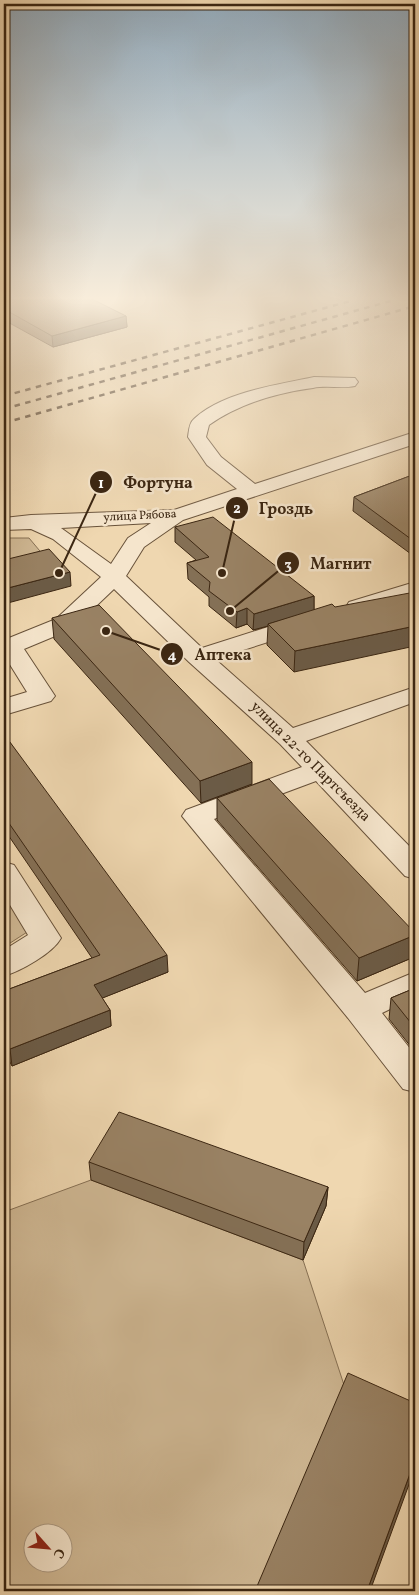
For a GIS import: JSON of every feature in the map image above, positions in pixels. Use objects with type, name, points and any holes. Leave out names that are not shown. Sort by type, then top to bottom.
[{"type":"street","points":[[253,492],[214,461],[197,437],[200,423],[223,407],[259,395],[314,382],[349,382]]},
{"type":"street","name":"улица Рябова","points":[[4,524],[31,521],[176,516],[415,438]]},
{"type":"street","points":[[4,707],[42,696],[10,646],[64,624],[114,577],[136,543],[176,516]]},
{"type":"street","name":"улица 22-го Партсъезда","points":[[31,521],[60,535],[114,577],[198,656],[290,738],[415,869]]},
{"type":"street","points":[[198,656],[415,589]]},
{"type":"street","points":[[290,738],[415,694]]},
{"type":"street","points":[[321,770],[196,816],[360,1009],[415,1078]]},
{"type":"street","points":[[4,872],[46,938],[4,965]]},
{"type":"street","points":[[360,1009],[415,984]]},
{"type":"shaded area","points":[[4,538],[29,538],[50,563],[4,575]]},
{"type":"shaded area","points":[[4,872],[38,925],[4,947]]},
{"type":"shaded area","points":[[91,1180],[303,1260],[346,1391],[261,1591],[4,1591],[4,1212]]},
{"type":"building","points":[[415,474],[415,542],[354,497]]},
{"type":"building","points":[[213,517],[314,596],[254,614],[247,608],[237,612],[209,591],[210,582],[187,563],[209,557],[175,527]]},
{"type":"building","points":[[49,549],[70,572],[4,589],[4,560]]},
{"type":"building","points":[[415,592],[415,626],[295,651],[268,624],[332,604],[335,607]]},
{"type":"building","points":[[99,605],[252,762],[200,781],[52,618]]},
{"type":"building","points":[[4,734],[167,955],[94,985],[110,1010],[10,1049],[4,1039],[4,991],[100,955],[4,816]]},
{"type":"building","points":[[269,779],[415,935],[359,958],[217,798]]},
{"type":"building","points":[[415,988],[415,1028],[391,998]]},
{"type":"building","points":[[119,1112],[328,1187],[304,1242],[89,1162]]},
{"type":"building","points":[[348,1373],[415,1403],[415,1460],[367,1591],[255,1591]]},
{"type":"railway","points":[[4,396],[83,374]]},
{"type":"railway","points":[[4,409],[128,374]]},
{"type":"railway","points":[[4,423],[175,374]]},
{"type":"place","name":"Фортуна","points":[[59,573]]},
{"type":"place","name":"Гроздь","points":[[222,573]]},
{"type":"place","name":"Магнит","points":[[230,611]]},
{"type":"place","name":"Аптека","points":[[106,631]]}]
